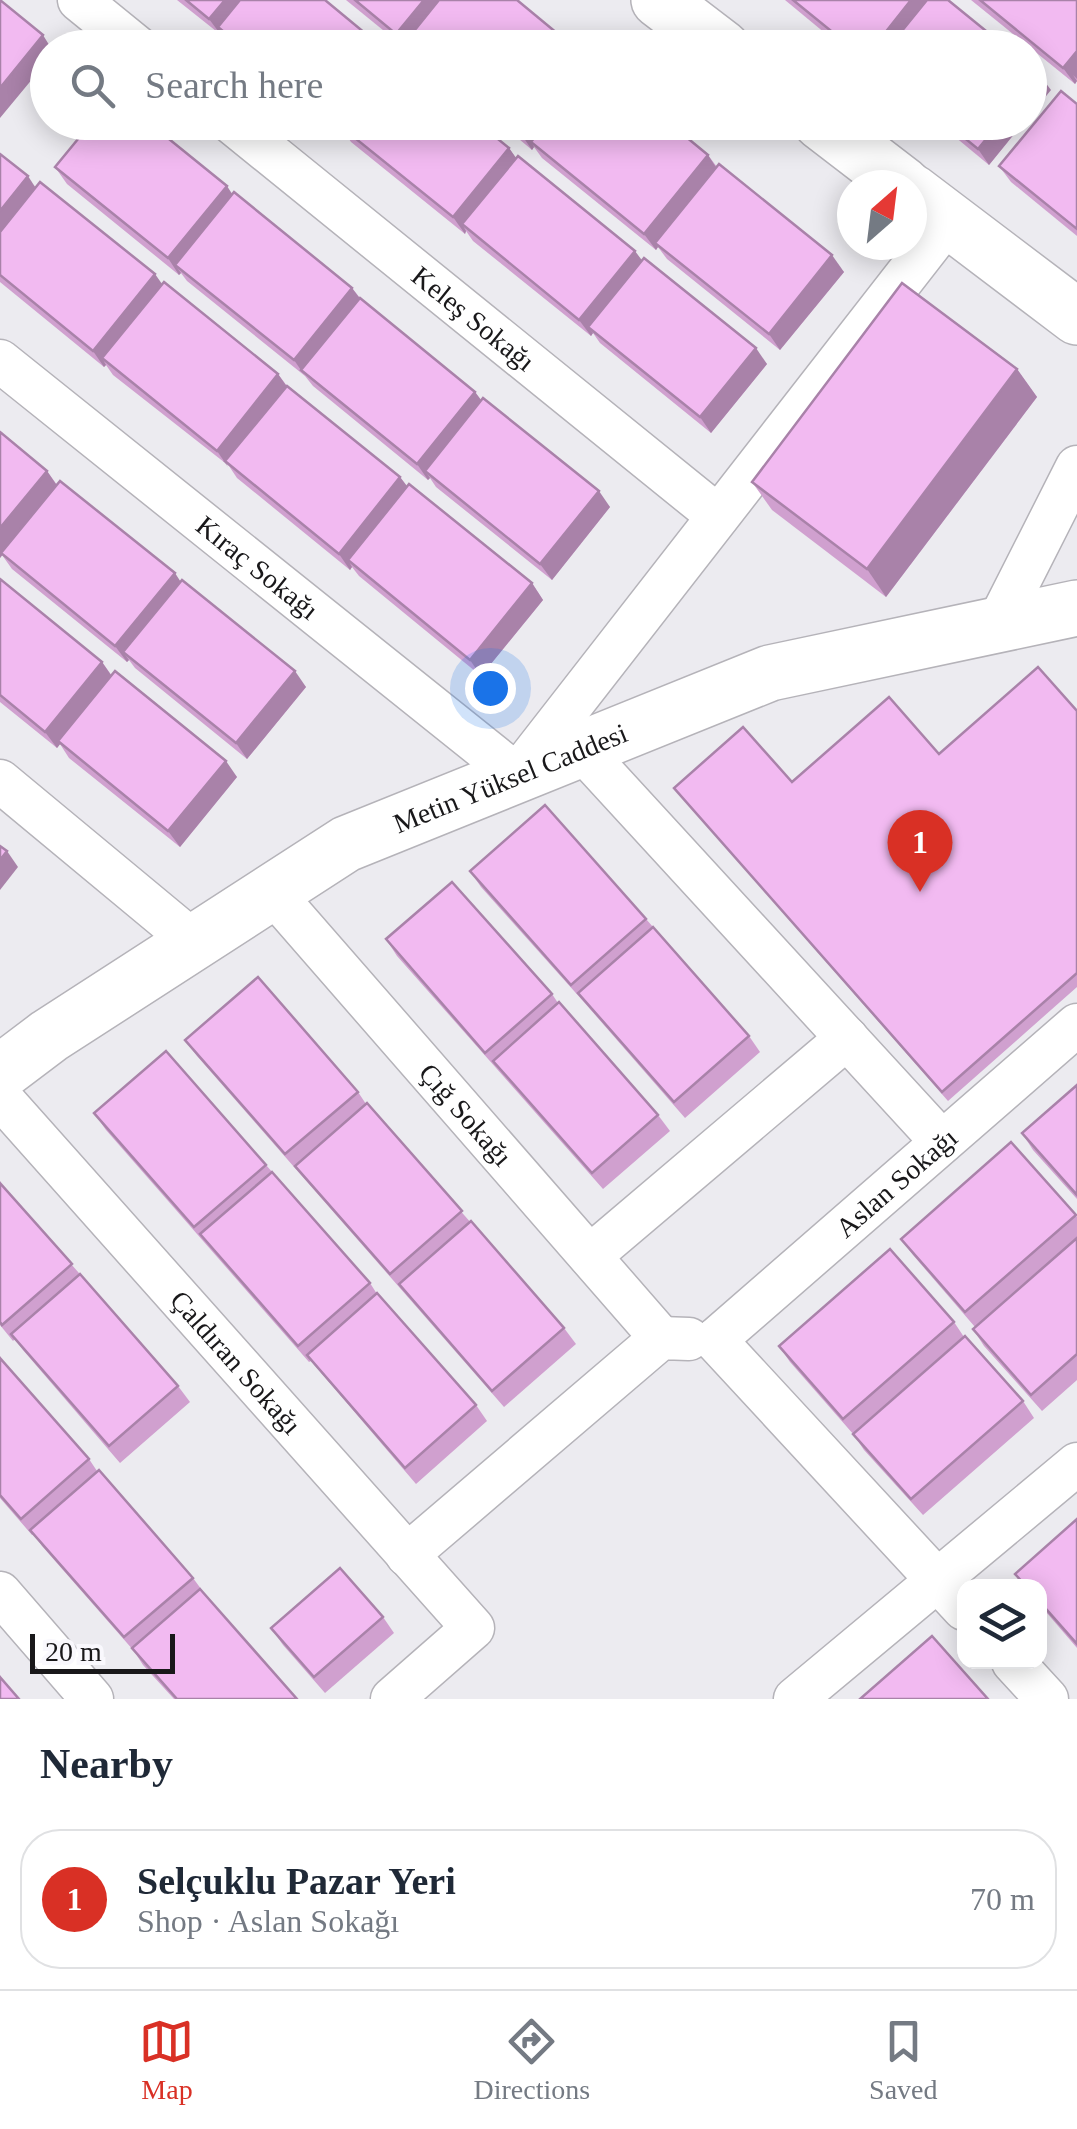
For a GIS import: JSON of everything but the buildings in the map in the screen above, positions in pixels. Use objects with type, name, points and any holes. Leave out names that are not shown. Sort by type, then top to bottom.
[{"type":"street","points":[[79,0],[116,30]]},
{"type":"street","points":[[673,4],[702,30]]},
{"type":"street","name":"Keleş Sokağı","points":[[252,140],[718,516]]},
{"type":"street","points":[[844,140],[883,170]]},
{"type":"street","points":[[516,775],[718,516],[930,206],[1077,317]]},
{"type":"street","name":"Kıraç Sokağı","points":[[0,361],[516,775]]},
{"type":"street","points":[[997,625],[1077,467]]},
{"type":"street","name":"Metin Yüksel Caddesi","points":[[0,1073],[49,1036],[346,844],[770,674],[1077,608]]},
{"type":"street","points":[[581,750],[942,1142]]},
{"type":"street","points":[[0,781],[194,942]]},
{"type":"street","name":"Çığ Sokağı","points":[[272,892],[661,1338]]},
{"type":"street","name":"Aslan Sokağı","points":[[714,1340],[1077,1025]]},
{"type":"street","points":[[590,1256],[847,1038]]},
{"type":"street","name":"Çaldıran Sokağı","points":[[0,1097],[473,1628],[392,1699]]},
{"type":"street","points":[[407,1555],[661,1338],[714,1340],[951,1595]]},
{"type":"street","points":[[795,1699],[951,1595],[1077,1464]]},
{"type":"street","points":[[0,1593],[92,1699]]},
{"type":"street","points":[[1019,1669],[1047,1699]]},
{"type":"place","name":"Selçuklu Pazar Yeri","points":[[920,892]]}]
